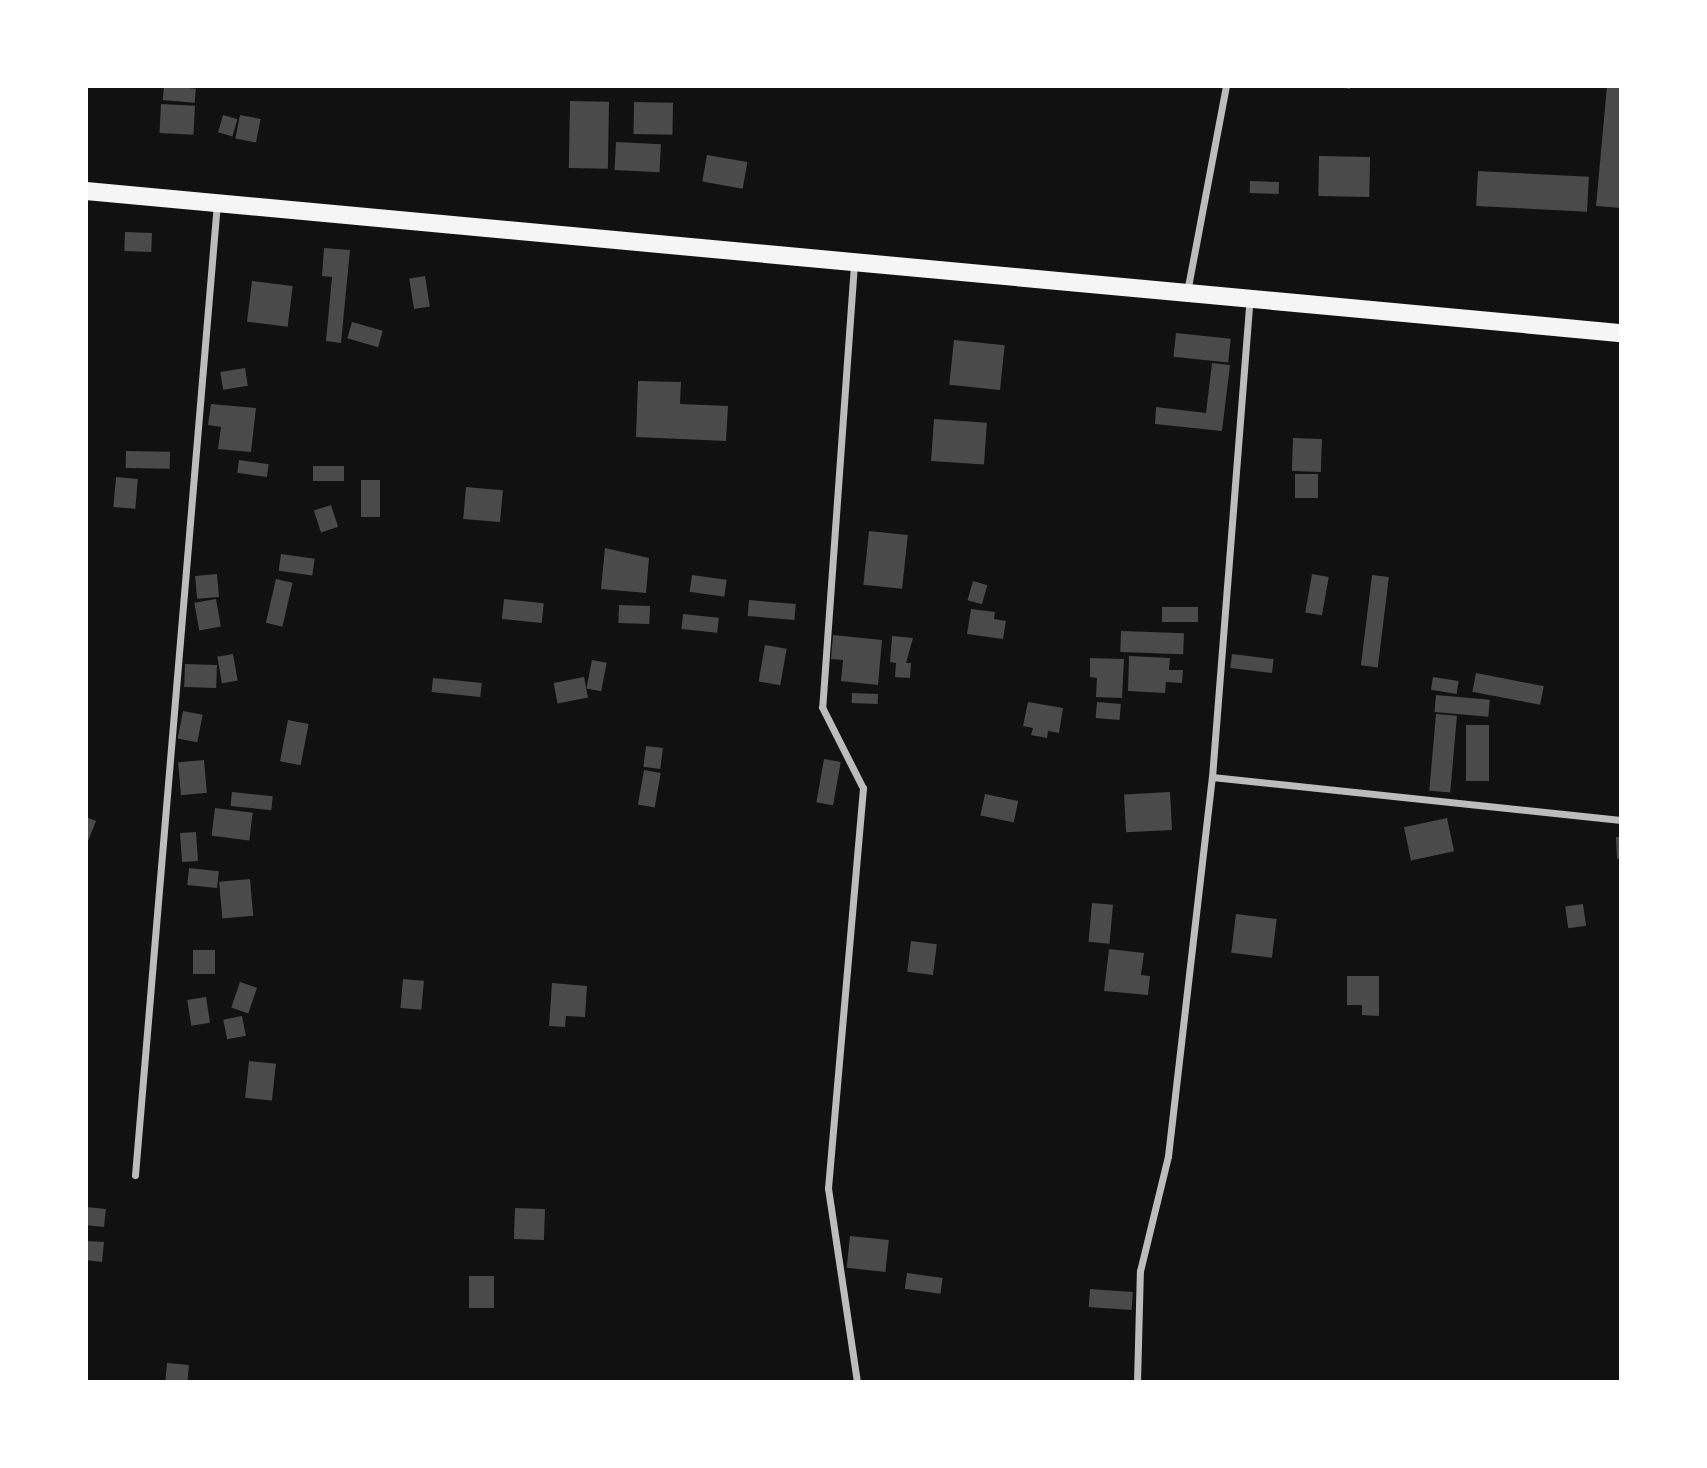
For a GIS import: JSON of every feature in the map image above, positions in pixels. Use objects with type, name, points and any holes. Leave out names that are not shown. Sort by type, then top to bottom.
[{"type":"main road","points":[[86,191],[1621,333]]},
{"type":"street","points":[[1187,293],[1226,86]]},
{"type":"street","points":[[135,1175],[216,203]]},
{"type":"street","points":[[854,263],[822,707],[863,788],[828,1188],[857,1382]]},
{"type":"street","points":[[1137,1382],[1140,1271],[1168,1156],[1212,777],[1250,297]]},
{"type":"street","points":[[1212,777],[1621,820]]},
{"type":"building","points":[[164,86],[196,89],[195,103],[163,100]]},
{"type":"building","points":[[1607,86],[1621,86],[1621,208],[1596,206]]},
{"type":"building","points":[[570,101],[609,102],[608,169],[569,168]]},
{"type":"building","points":[[634,102],[673,103],[672,135],[633,134]]},
{"type":"building","points":[[161,104],[195,106],[193,135],[159,133]]},
{"type":"building","points":[[223,115],[237,119],[232,136],[218,132]]},
{"type":"building","points":[[240,115],[261,119],[256,143],[235,139]]},
{"type":"building","points":[[616,142],[661,144],[659,172],[615,170]]},
{"type":"building","points":[[707,155],[747,162],[743,189],[702,182]]},
{"type":"building","points":[[1319,156],[1370,157],[1369,197],[1318,196]]},
{"type":"building","points":[[1478,171],[1589,177],[1587,212],[1476,206]]},
{"type":"building","points":[[1250,181],[1279,182],[1279,194],[1250,193]]},
{"type":"building","points":[[125,232],[152,233],[151,252],[124,251]]},
{"type":"building","points":[[324,248],[350,250],[341,343],[326,341],[332,277],[322,276]]},
{"type":"building","points":[[425,276],[430,307],[414,309],[409,279]]},
{"type":"building","points":[[252,281],[293,286],[288,327],[247,322]]},
{"type":"building","points":[[352,322],[383,331],[378,347],[347,338]]},
{"type":"building","points":[[1176,333],[1231,339],[1228,363],[1173,357]]},
{"type":"building","points":[[954,340],[1005,345],[1000,390],[949,385]]},
{"type":"building","points":[[1212,363],[1230,365],[1222,431],[1155,424],[1156,407],[1206,413]]},
{"type":"building","points":[[245,368],[248,386],[223,390],[220,372]]},
{"type":"building","points":[[638,381],[681,382],[680,404],[728,406],[726,441],[636,437]]},
{"type":"building","points":[[211,404],[256,408],[251,452],[218,449],[221,427],[208,425]]},
{"type":"building","points":[[934,419],[987,423],[984,465],[931,461]]},
{"type":"building","points":[[1293,438],[1322,439],[1321,472],[1292,471]]},
{"type":"building","points":[[126,451],[170,452],[170,469],[126,468]]},
{"type":"building","points":[[239,460],[269,464],[267,477],[237,473]]},
{"type":"building","points":[[313,466],[344,466],[344,481],[313,481]]},
{"type":"building","points":[[1295,474],[1318,474],[1318,498],[1295,498]]},
{"type":"building","points":[[116,477],[138,479],[135,509],[113,507]]},
{"type":"building","points":[[361,480],[380,480],[380,517],[361,517]]},
{"type":"building","points":[[466,487],[503,490],[500,522],[463,519]]},
{"type":"building","points":[[331,505],[338,527],[321,532],[314,511]]},
{"type":"building","points":[[869,531],[908,535],[902,589],[863,585]]},
{"type":"building","points":[[605,548],[649,558],[646,593],[601,589]]},
{"type":"building","points":[[281,554],[315,559],[312,576],[279,571]]},
{"type":"building","points":[[217,574],[219,597],[197,599],[195,576]]},
{"type":"building","points":[[1312,574],[1329,577],[1322,615],[1305,612]]},
{"type":"building","points":[[692,575],[727,580],[724,597],[690,592]]},
{"type":"building","points":[[1372,575],[1389,577],[1378,667],[1361,665]]},
{"type":"building","points":[[276,579],[293,583],[282,627],[266,623]]},
{"type":"building","points":[[973,581],[987,585],[982,604],[967,600]]},
{"type":"building","points":[[216,599],[221,627],[199,630],[194,603]]},
{"type":"building","points":[[504,599],[544,603],[542,623],[502,619]]},
{"type":"building","points":[[749,600],[796,604],[794,620],[748,616]]},
{"type":"building","points":[[619,605],[650,606],[649,624],[618,623]]},
{"type":"building","points":[[1162,607],[1198,607],[1198,622],[1162,622]]},
{"type":"building","points":[[971,609],[995,612],[994,619],[1006,621],[1003,639],[967,634]]},
{"type":"building","points":[[683,614],[719,618],[717,633],[681,629]]},
{"type":"building","points":[[1121,631],[1184,633],[1183,654],[1120,652]]},
{"type":"building","points":[[833,635],[882,640],[878,685],[841,681],[843,660],[831,659]]},
{"type":"building","points":[[892,636],[913,638],[906,663],[911,663],[910,678],[895,677],[896,663],[890,662]]},
{"type":"building","points":[[765,645],[787,649],[780,685],[759,681]]},
{"type":"building","points":[[233,654],[238,681],[222,683],[217,657]]},
{"type":"building","points":[[1232,654],[1274,659],[1272,673],[1230,668]]},
{"type":"building","points":[[1129,656],[1170,658],[1169,670],[1183,670],[1182,683],[1166,682],[1165,693],[1128,691]]},
{"type":"building","points":[[1090,658],[1124,659],[1122,698],[1096,697],[1097,678],[1090,677]]},
{"type":"building","points":[[592,660],[607,663],[601,691],[586,688]]},
{"type":"building","points":[[185,664],[217,665],[216,688],[184,687]]},
{"type":"building","points":[[1476,673],[1544,686],[1540,705],[1472,692]]},
{"type":"building","points":[[584,677],[588,698],[558,704],[554,683]]},
{"type":"building","points":[[1433,677],[1459,681],[1457,694],[1431,690]]},
{"type":"building","points":[[433,678],[482,683],[480,697],[432,692]]},
{"type":"building","points":[[852,693],[878,694],[878,704],[852,703]]},
{"type":"building","points":[[1436,695],[1490,700],[1488,717],[1435,712]]},
{"type":"building","points":[[1028,702],[1063,708],[1059,733],[1048,731],[1047,738],[1031,735],[1033,728],[1023,726]]},
{"type":"building","points":[[1097,702],[1121,704],[1120,720],[1096,718]]},
{"type":"building","points":[[183,711],[203,715],[197,742],[178,738]]},
{"type":"building","points":[[1436,714],[1457,716],[1450,793],[1429,791]]},
{"type":"building","points":[[288,720],[309,724],[301,765],[280,761]]},
{"type":"building","points":[[1466,725],[1489,725],[1489,781],[1466,781]]},
{"type":"building","points":[[646,746],[663,748],[660,769],[643,767]]},
{"type":"building","points":[[824,759],[841,762],[833,805],[816,802]]},
{"type":"building","points":[[204,760],[207,793],[181,795],[178,762]]},
{"type":"building","points":[[644,770],[661,773],[655,807],[638,804]]},
{"type":"building","points":[[232,792],[273,796],[271,810],[231,806]]},
{"type":"building","points":[[1170,792],[1172,830],[1126,832],[1124,794]]},
{"type":"building","points":[[985,794],[1018,801],[1014,823],[980,816]]},
{"type":"building","points":[[215,808],[253,813],[249,840],[212,836]]},
{"type":"building","points":[[86,817],[96,821],[86,846]]},
{"type":"building","points":[[1447,818],[1454,851],[1411,860],[1404,827]]},
{"type":"building","points":[[196,832],[198,861],[182,862],[180,833]]},
{"type":"building","points":[[1616,837],[1621,837],[1621,859],[1617,859]]},
{"type":"building","points":[[189,868],[219,871],[217,888],[187,885]]},
{"type":"building","points":[[250,879],[253,916],[222,919],[219,882]]},
{"type":"building","points":[[1092,903],[1113,905],[1110,944],[1089,942]]},
{"type":"building","points":[[1583,904],[1586,926],[1568,928],[1565,907]]},
{"type":"building","points":[[1236,914],[1277,919],[1272,958],[1231,953]]},
{"type":"building","points":[[911,941],[937,944],[933,975],[907,972]]},
{"type":"building","points":[[1109,949],[1144,953],[1141,975],[1150,976],[1148,995],[1104,991]]},
{"type":"building","points":[[193,950],[215,950],[215,974],[193,974]]},
{"type":"building","points":[[1347,976],[1379,976],[1379,1016],[1362,1015],[1362,1005],[1347,1005]]},
{"type":"building","points":[[403,979],[424,981],[421,1010],[400,1008]]},
{"type":"building","points":[[240,982],[257,988],[248,1013],[231,1008]]},
{"type":"building","points":[[552,983],[587,986],[585,1017],[566,1016],[565,1027],[549,1026]]},
{"type":"building","points":[[206,997],[210,1023],[191,1026],[187,1000]]},
{"type":"building","points":[[242,1016],[246,1036],[227,1039],[223,1020]]},
{"type":"building","points":[[249,1061],[276,1064],[272,1101],[245,1098]]},
{"type":"building","points":[[86,1207],[106,1209],[104,1227],[86,1225]]},
{"type":"building","points":[[515,1208],[545,1209],[544,1240],[514,1239]]},
{"type":"building","points":[[850,1236],[889,1240],[885,1272],[847,1268]]},
{"type":"building","points":[[86,1241],[104,1242],[102,1262],[86,1260]]},
{"type":"building","points":[[907,1273],[943,1278],[940,1294],[905,1289]]},
{"type":"building","points":[[469,1276],[494,1276],[494,1308],[469,1308]]},
{"type":"building","points":[[1090,1289],[1133,1292],[1132,1310],[1089,1307]]},
{"type":"building","points":[[167,1363],[189,1365],[187,1382],[165,1382]]}]
